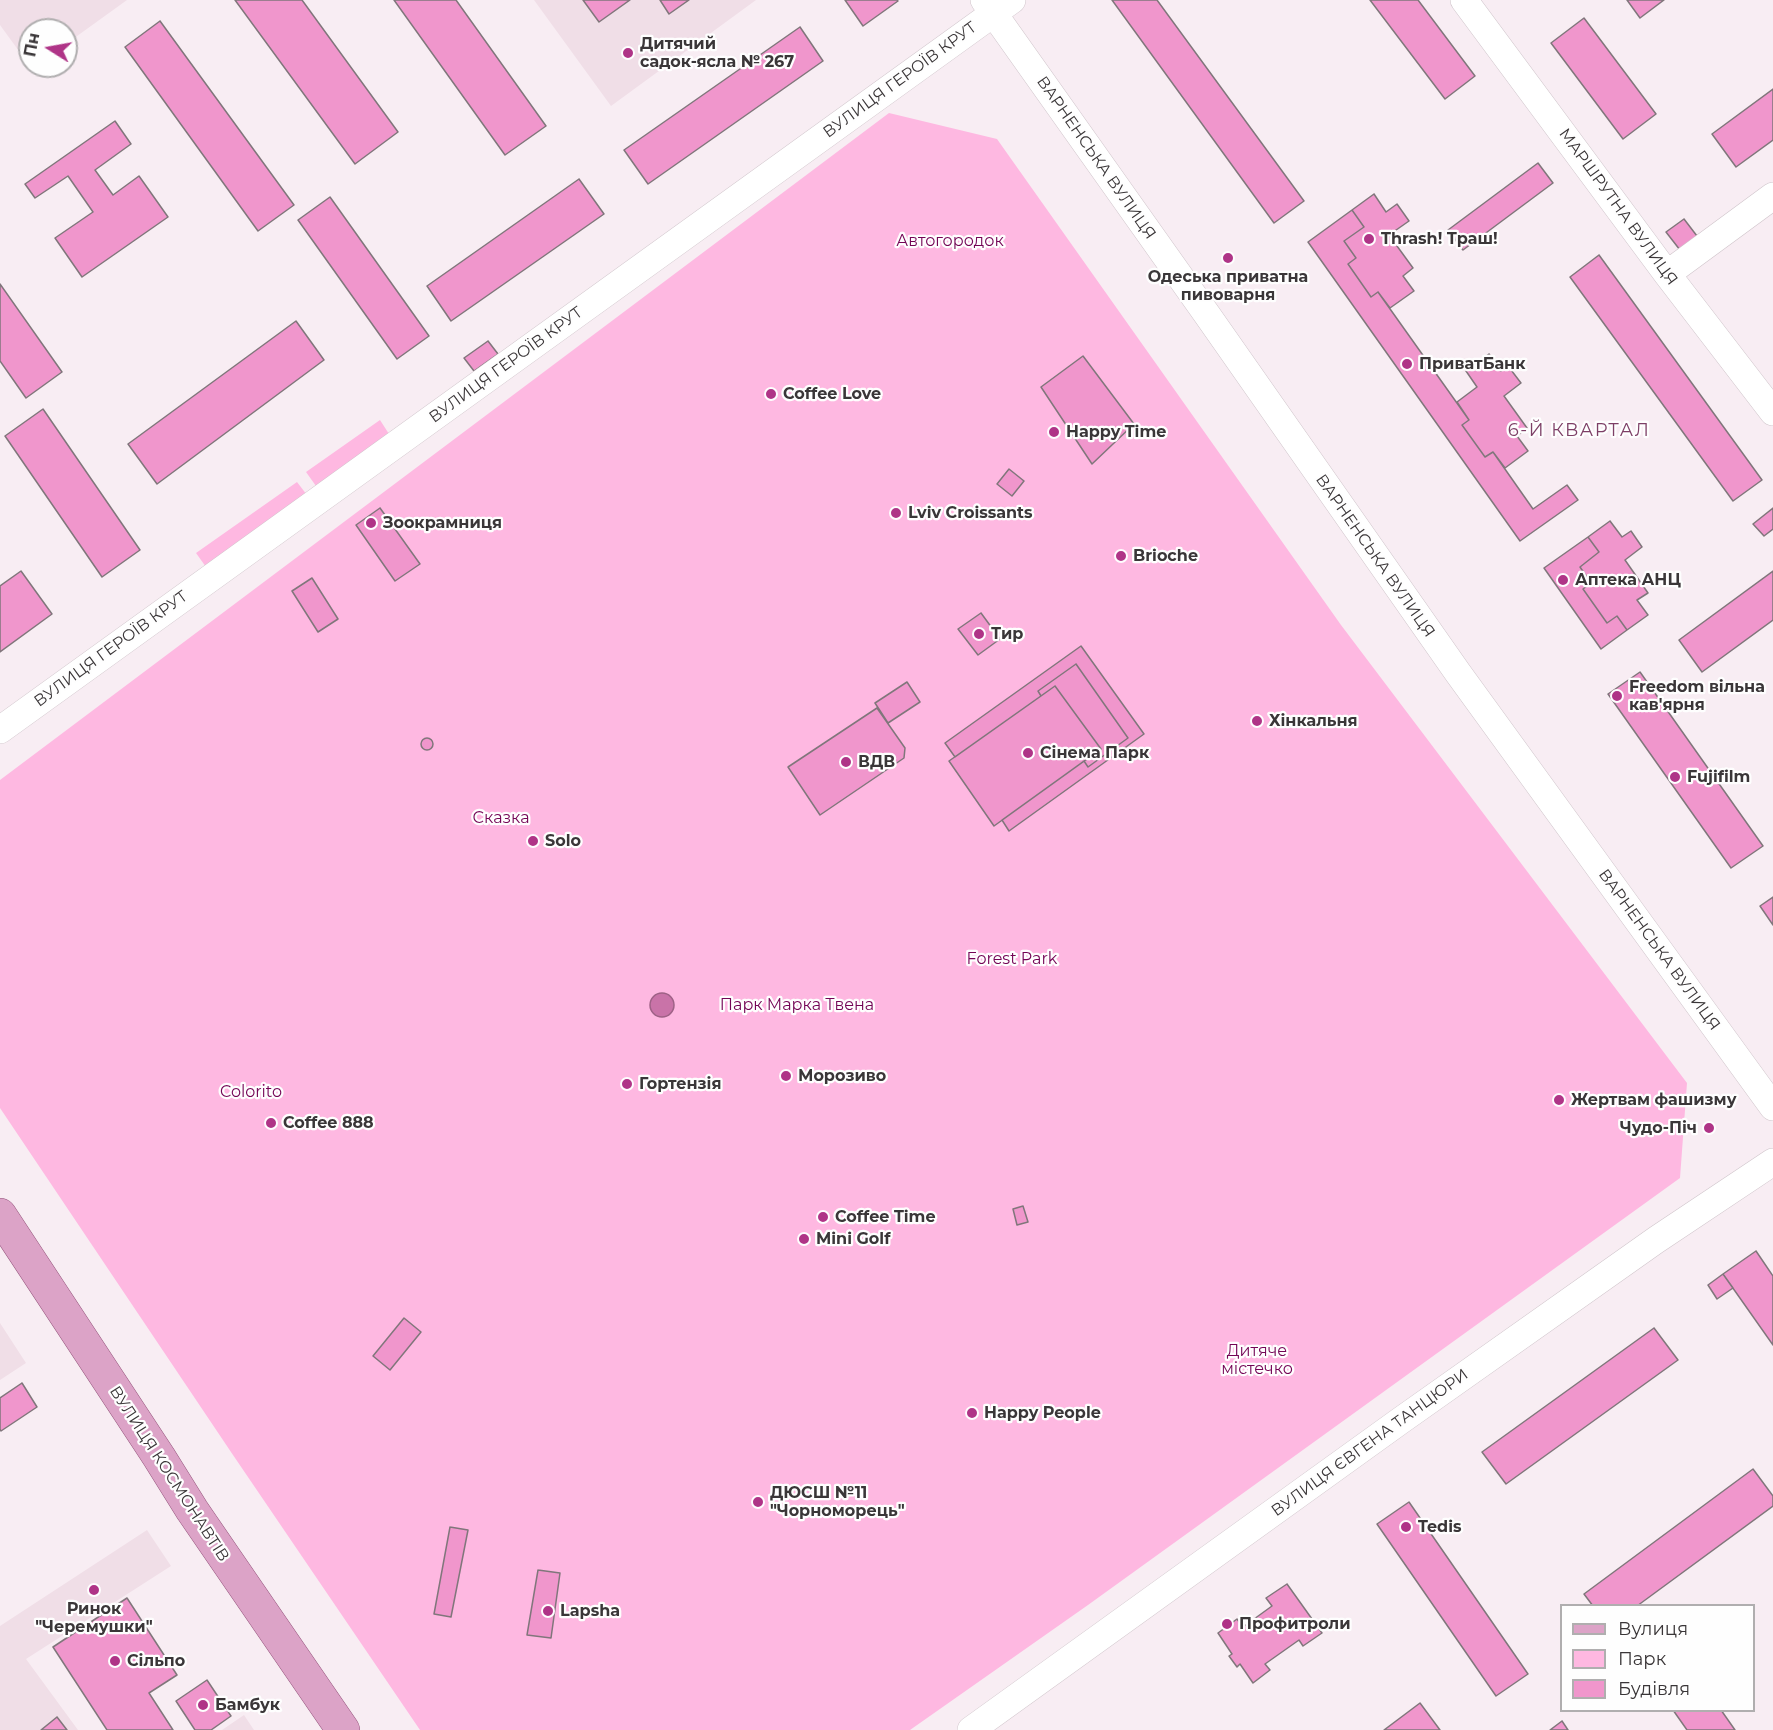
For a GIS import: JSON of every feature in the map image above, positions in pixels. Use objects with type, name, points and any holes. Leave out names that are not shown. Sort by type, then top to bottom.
[{"type":"main road","name":"ВУЛИЦЯ КОСМОНАВТІВ","points":[[0,1215],[192,1510],[343,1730]]},
{"type":"street","name":"МАРШРУТНА ВУЛИЦЯ","points":[[1464,0],[1667,274],[1773,412]]},
{"type":"street","name":"ВУЛИЦЯ ГЕРОЇВ КРУТ","points":[[0,730],[996,4]]},
{"type":"street","name":"ВАРНЕНСЬКА ВУЛИЦЯ","points":[[996,4],[1458,673],[1773,1107]]},
{"type":"street","points":[[1667,274],[1773,196]]},
{"type":"street","name":"ВУЛИЦЯ ЄВГЕНА ТАНЦЮРИ","points":[[971,1730],[1561,1307],[1773,1162]]},
{"type":"shaded area","points":[[0,0],[127,0],[78,35],[78,18],[18,18],[18,50],[0,25]]},
{"type":"shaded area","name":"Дитячий садок-ясла № 267","points":[[534,0],[756,0],[611,106]]},
{"type":"shaded area","points":[[662,993],[671,996],[674,1005],[671,1014],[662,1017],[653,1014],[650,1005],[653,996]]},
{"type":"shaded area","points":[[0,1323],[26,1363],[0,1380]]},
{"type":"shaded area","name":"Ринок \"Черемушки\"","points":[[147,1530],[171,1566],[26,1659],[78,1730],[0,1730],[0,1626]]},
{"type":"shaded area","points":[[244,1715],[254,1730],[222,1730]]},
{"type":"green space","name":"Парк Марка Твена","points":[[889,113],[997,139],[1341,625],[1687,1083],[1680,1178],[1088,1605],[910,1730],[420,1730],[0,1108],[0,780]]},
{"type":"green space","points":[[380,420],[389,434],[316,486],[306,472]]},
{"type":"green space","points":[[297,482],[307,495],[206,567],[196,553]]},
{"type":"building","points":[[235,0],[302,0],[398,132],[355,164]]},
{"type":"building","points":[[394,0],[456,0],[546,126],[505,155]]},
{"type":"building","points":[[583,0],[630,0],[599,22]]},
{"type":"building","points":[[660,0],[689,0],[669,14]]},
{"type":"building","points":[[845,0],[897,0],[898,1],[863,26]]},
{"type":"building","points":[[1112,0],[1157,0],[1304,201],[1274,223]]},
{"type":"building","points":[[1370,0],[1418,0],[1475,76],[1445,99]]},
{"type":"building","points":[[1627,0],[1664,0],[1640,18]]},
{"type":"building","points":[[1584,18],[1656,114],[1623,139],[1551,43]]},
{"type":"building","points":[[160,21],[294,205],[258,231],[125,47]]},
{"type":"building","points":[[800,27],[823,61],[648,184],[624,150]]},
{"type":"building","points":[[1773,89],[1773,140],[1736,167],[1712,134]]},
{"type":"building","points":[[115,121],[131,144],[95,170],[113,195],[139,176],[168,217],[82,277],[55,238],[93,212],[68,176],[35,198],[25,184]]},
{"type":"building","points":[[1538,163],[1553,183],[1463,250],[1448,230]]},
{"type":"building","points":[[579,179],[604,214],[451,321],[427,286]]},
{"type":"building","points":[[1374,194],[1386,212],[1397,204],[1409,221],[1389,235],[1413,268],[1403,276],[1414,291],[1390,308],[1378,292],[1371,297],[1348,264],[1356,258],[1344,241],[1364,227],[1352,210]]},
{"type":"building","points":[[330,197],[429,336],[397,359],[298,220]]},
{"type":"building","points":[[1352,210],[1364,227],[1344,241],[1356,258],[1348,264],[1371,297],[1378,292],[1469,420],[1462,425],[1485,457],[1493,452],[1533,509],[1567,485],[1578,500],[1520,541],[1308,242]]},
{"type":"building","points":[[1684,219],[1697,236],[1680,250],[1666,232]]},
{"type":"building","points":[[1599,255],[1762,480],[1733,501],[1570,277]]},
{"type":"building","points":[[0,284],[62,372],[26,398],[0,361]]},
{"type":"building","points":[[296,321],[324,360],[157,484],[128,444]]},
{"type":"building","points":[[488,341],[498,354],[474,371],[464,358]]},
{"type":"building","points":[[1489,354],[1501,371],[1508,366],[1521,383],[1504,396],[1527,428],[1517,436],[1528,451],[1505,468],[1493,452],[1485,457],[1462,425],[1469,420],[1457,402],[1477,387],[1466,371]]},
{"type":"building","points":[[1083,356],[1134,424],[1092,464],[1041,387]]},
{"type":"building","points":[[43,409],[140,550],[102,577],[5,436]]},
{"type":"building","points":[[1009,469],[1024,481],[1012,496],[997,484]]},
{"type":"building","points":[[380,508],[420,564],[395,581],[356,525]]},
{"type":"building","points":[[1773,508],[1773,529],[1764,536],[1753,524]]},
{"type":"building","points":[[1610,521],[1622,537],[1631,531],[1642,547],[1625,560],[1648,593],[1637,600],[1648,615],[1627,630],[1617,616],[1607,623],[1583,589],[1591,583],[1580,567],[1599,552],[1588,537]]},
{"type":"building","points":[[1588,537],[1599,552],[1580,567],[1591,583],[1583,589],[1607,623],[1617,616],[1627,630],[1601,649],[1544,568]]},
{"type":"building","points":[[21,571],[52,614],[0,652],[0,586]]},
{"type":"building","points":[[1773,571],[1773,620],[1702,672],[1679,640]]},
{"type":"building","points":[[312,578],[338,619],[318,632],[292,591]]},
{"type":"building","name":"Тир","points":[[981,613],[1000,639],[978,655],[958,629]]},
{"type":"building","points":[[1081,646],[1144,734],[1009,831],[1002,820],[1084,761],[1088,767],[1128,738],[1076,664],[1038,691],[1041,696],[955,757],[945,743]]},
{"type":"building","points":[[1076,664],[1128,738],[1088,767],[1084,761],[1101,749],[1055,686],[1041,696],[1038,691]]},
{"type":"building","points":[[1640,672],[1763,846],[1731,868],[1608,694]]},
{"type":"building","points":[[907,682],[920,702],[888,723],[875,703]]},
{"type":"building","name":"Сінема Парк","points":[[1055,686],[1101,749],[994,826],[949,761]]},
{"type":"building","name":"ВДВ","points":[[877,708],[905,748],[904,758],[820,815],[788,767]]},
{"type":"building","points":[[429,738],[433,744],[429,750],[425,750],[421,742]]},
{"type":"building","points":[[1773,897],[1773,925],[1760,906]]},
{"type":"building","points":[[1023,1206],[1028,1222],[1017,1225],[1013,1209]]},
{"type":"building","points":[[1756,1251],[1773,1276],[1773,1345],[1723,1274]]},
{"type":"building","points":[[1723,1274],[1733,1288],[1717,1299],[1708,1285]]},
{"type":"building","points":[[404,1318],[421,1332],[390,1370],[373,1356]]},
{"type":"building","points":[[1654,1328],[1678,1360],[1506,1484],[1482,1452]]},
{"type":"building","points":[[22,1383],[37,1407],[1,1431],[0,1398]]},
{"type":"building","points":[[1753,1469],[1773,1496],[1773,1506],[1640,1604],[1592,1604],[1584,1594]]},
{"type":"building","points":[[1409,1502],[1528,1674],[1496,1696],[1377,1524]]},
{"type":"building","points":[[450,1527],[468,1530],[451,1617],[434,1614]]},
{"type":"building","name":"Lapsha","points":[[538,1570],[560,1573],[551,1638],[527,1635]]},
{"type":"building","points":[[1287,1584],[1322,1633],[1303,1646],[1299,1640],[1265,1664],[1270,1670],[1253,1683],[1240,1664],[1237,1667],[1229,1656],[1232,1654],[1218,1633],[1237,1619],[1243,1627],[1272,1606],[1266,1598]]},
{"type":"building","name":"Сільпо","points":[[127,1598],[177,1675],[149,1693],[173,1730],[107,1730],[53,1647]]},
{"type":"building","points":[[207,1680],[231,1716],[211,1730],[195,1730],[176,1701]]},
{"type":"building","points":[[1420,1703],[1440,1730],[1384,1730]]},
{"type":"building","points":[[1674,1712],[1722,1712],[1735,1730],[1687,1730]]},
{"type":"building","points":[[57,1717],[67,1730],[41,1730]]},
{"type":"building","points":[[1562,1721],[1568,1730],[1550,1730]]},
{"type":"place","name":"Дитячий садок-ясла № 267","points":[[628,53]]},
{"type":"place","name":"Thrash! Траш!","points":[[1369,239]]},
{"type":"place","name":"Одеська приватна пивоварня","points":[[1228,258]]},
{"type":"place","name":"ПриватБанк","points":[[1407,364]]},
{"type":"place","name":"Coffee Love","points":[[771,394]]},
{"type":"place","name":"Happy Time","points":[[1054,432]]},
{"type":"place","name":"Lviv Croissants","points":[[896,513]]},
{"type":"place","name":"Зоокрамниця","points":[[371,523]]},
{"type":"place","name":"Brioche","points":[[1121,556]]},
{"type":"place","name":"Аптека АНЦ","points":[[1563,580]]},
{"type":"place","name":"Тир","points":[[979,634]]},
{"type":"place","name":"Freedom вільна кав'ярня","points":[[1617,696]]},
{"type":"place","name":"Хінкальня","points":[[1257,721]]},
{"type":"place","name":"Сінема Парк","points":[[1028,753]]},
{"type":"place","name":"ВДВ","points":[[846,762]]},
{"type":"place","name":"Fujifilm","points":[[1675,777]]},
{"type":"place","name":"Solo","points":[[533,841]]},
{"type":"place","name":"Морозиво","points":[[786,1076]]},
{"type":"place","name":"Гортензія","points":[[627,1084]]},
{"type":"place","name":"Жертвам фашизму","points":[[1559,1100]]},
{"type":"place","name":"Coffee 888","points":[[271,1123]]},
{"type":"place","name":"Чудо-Піч","points":[[1709,1128]]},
{"type":"place","name":"Coffee Time","points":[[823,1217]]},
{"type":"place","name":"Mini Golf","points":[[804,1239]]},
{"type":"place","name":"Happy People","points":[[972,1413]]},
{"type":"place","name":"ДЮСШ №11 \"Чорноморець\"","points":[[758,1502]]},
{"type":"place","name":"Tedis","points":[[1406,1527]]},
{"type":"place","name":"Ринок \"Черемушки\"","points":[[94,1590]]},
{"type":"place","name":"Lapsha","points":[[548,1611]]},
{"type":"place","name":"Профитроли","points":[[1227,1624]]},
{"type":"place","name":"Сільпо","points":[[115,1661]]},
{"type":"place","name":"Бамбук","points":[[203,1705]]},
{"type":"district","name":"6-Й КВАРТАЛ","points":[[1579,431]]},
{"type":"park label","name":"Автогородок","points":[[950,241]]},
{"type":"park label","name":"Сказка","points":[[501,818]]},
{"type":"park label","name":"Forest Park","points":[[1012,959]]},
{"type":"park label","name":"Colorito","points":[[251,1092]]},
{"type":"park label","name":"Дитяче містечко","points":[[1257,1360]]}]
